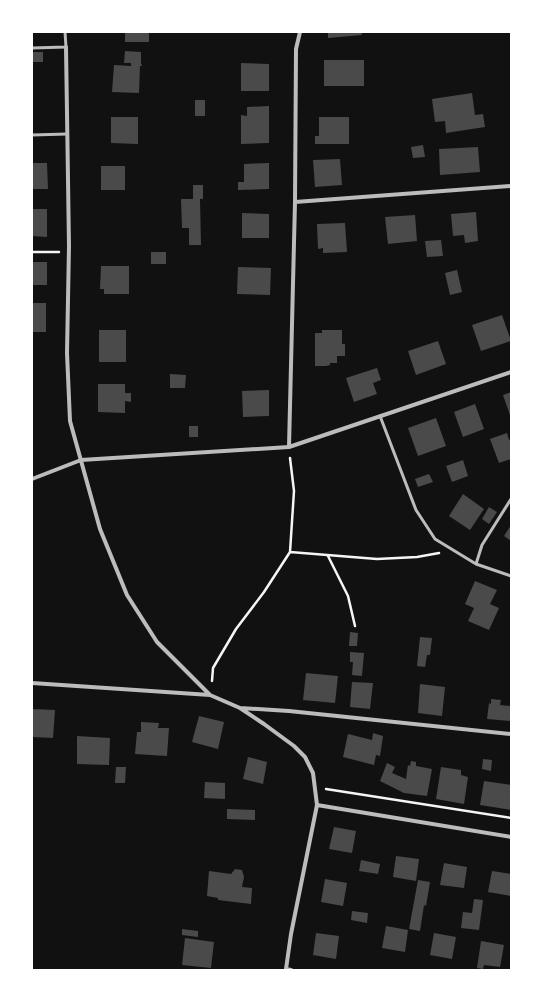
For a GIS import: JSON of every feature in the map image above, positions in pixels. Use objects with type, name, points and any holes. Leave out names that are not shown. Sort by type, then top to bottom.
[{"type":"street","points":[[289,447],[296,49],[300,32]]},
{"type":"street","points":[[66,47],[69,252],[66,353],[70,421],[100,529],[127,595],[157,642],[210,695]]},
{"type":"street","points":[[294,202],[511,186]]},
{"type":"street","points":[[32,479],[81,460],[289,447],[511,372]]},
{"type":"street","points":[[32,683],[210,695],[240,708],[294,746],[305,758],[313,773],[317,805],[291,934],[286,970],[291,970]]},
{"type":"street","points":[[240,708],[511,734]]},
{"type":"street","points":[[317,805],[511,837]]},
{"type":"lane","points":[[32,48],[66,47],[65,32]]},
{"type":"lane","points":[[32,135],[67,134]]},
{"type":"lane","points":[[380,416],[416,510],[435,539],[476,564],[511,576]]},
{"type":"lane","points":[[476,564],[482,546],[511,499]]},
{"type":"path","points":[[32,252],[69,252]]},
{"type":"path","points":[[210,695],[213,668],[236,629],[264,592],[290,552],[294,491],[289,447]]},
{"type":"path","points":[[290,552],[377,559],[417,557],[454,550]]},
{"type":"path","points":[[328,556],[348,596],[355,626]]},
{"type":"path","points":[[315,788],[511,818]]},
{"type":"building","points":[[125,32],[149,32],[149,42],[125,42]]},
{"type":"building","points":[[328,32],[361,32],[362,35],[328,38]]},
{"type":"building","points":[[125,51],[141,52],[142,66],[140,66],[139,93],[112,92],[114,65],[131,66],[131,63],[124,63]]},
{"type":"building","points":[[32,52],[43,52],[43,62],[32,62]]},
{"type":"building","points":[[324,60],[364,60],[364,86],[324,86]]},
{"type":"building","points":[[241,63],[269,64],[269,91],[241,91]]},
{"type":"building","points":[[472,93],[475,115],[483,114],[485,127],[446,133],[445,121],[435,122],[432,99]]},
{"type":"building","points":[[195,100],[205,100],[205,116],[195,116]]},
{"type":"building","points":[[269,106],[269,143],[241,144],[241,115],[247,116],[247,107]]},
{"type":"building","points":[[111,117],[138,117],[138,144],[111,143]]},
{"type":"building","points":[[319,117],[349,117],[349,144],[315,144],[315,136],[319,136]]},
{"type":"building","points":[[423,145],[425,157],[413,158],[411,147]]},
{"type":"building","points":[[478,147],[480,172],[440,175],[439,149]]},
{"type":"building","points":[[340,159],[342,185],[315,187],[313,160]]},
{"type":"building","points":[[32,163],[47,163],[48,189],[32,189]]},
{"type":"building","points":[[269,163],[269,189],[238,190],[238,182],[244,182],[244,164]]},
{"type":"building","points":[[101,166],[125,166],[125,190],[101,190]]},
{"type":"building","points":[[193,185],[203,185],[203,199],[200,199],[201,245],[189,245],[189,228],[182,228],[181,199],[193,199]]},
{"type":"building","points":[[32,209],[47,209],[47,237],[32,236]]},
{"type":"building","points":[[476,212],[478,241],[465,243],[464,235],[453,236],[451,214]]},
{"type":"building","points":[[242,213],[269,214],[269,238],[242,238]]},
{"type":"building","points":[[415,215],[417,241],[388,244],[385,217]]},
{"type":"building","points":[[345,223],[347,252],[323,253],[323,248],[318,249],[317,224]]},
{"type":"building","points":[[441,240],[443,256],[427,257],[425,241]]},
{"type":"building","points":[[151,252],[166,252],[166,264],[151,264]]},
{"type":"building","points":[[32,262],[47,262],[47,285],[32,285]]},
{"type":"building","points":[[101,266],[129,266],[129,294],[104,294],[104,289],[100,289]]},
{"type":"building","points":[[238,267],[271,268],[270,295],[237,294]]},
{"type":"building","points":[[457,270],[462,292],[450,295],[445,273]]},
{"type":"building","points":[[32,303],[46,303],[46,332],[32,332]]},
{"type":"building","points":[[502,315],[511,341],[481,351],[472,325]]},
{"type":"building","points":[[99,330],[126,330],[126,362],[99,362]]},
{"type":"building","points":[[322,330],[342,330],[342,344],[345,344],[345,356],[337,356],[337,363],[330,363],[330,365],[326,366],[315,366],[315,333],[322,333]]},
{"type":"building","points":[[438,341],[446,364],[416,375],[408,351]]},
{"type":"building","points":[[377,368],[381,380],[373,383],[377,394],[354,402],[346,378]]},
{"type":"building","points":[[170,374],[186,375],[185,388],[170,388]]},
{"type":"building","points":[[98,384],[125,384],[125,393],[131,393],[131,402],[125,401],[125,413],[98,412]]},
{"type":"building","points":[[269,390],[269,416],[243,417],[242,391]]},
{"type":"building","points":[[511,392],[511,418],[503,395]]},
{"type":"building","points":[[475,404],[484,429],[463,437],[454,412]]},
{"type":"building","points":[[436,418],[446,446],[418,456],[408,428]]},
{"type":"building","points":[[189,426],[198,426],[198,437],[189,437]]},
{"type":"building","points":[[507,433],[509,440],[511,439],[511,459],[499,463],[490,439]]},
{"type":"building","points":[[463,460],[468,476],[452,482],[446,466]]},
{"type":"building","points":[[429,474],[433,482],[418,487],[415,479]]},
{"type":"building","points":[[463,494],[484,509],[470,530],[449,516]]},
{"type":"building","points":[[489,507],[497,512],[489,524],[482,519]]},
{"type":"building","points":[[511,525],[511,541],[504,536]]},
{"type":"building","points":[[475,581],[497,590],[490,604],[499,608],[489,630],[468,621],[474,608],[465,604]]},
{"type":"building","points":[[350,632],[358,633],[357,646],[349,646]]},
{"type":"building","points":[[420,637],[432,638],[430,655],[427,655],[425,667],[417,666]]},
{"type":"building","points":[[350,652],[364,653],[362,676],[352,675],[353,662],[350,662]]},
{"type":"building","points":[[306,673],[338,676],[335,703],[303,700]]},
{"type":"building","points":[[352,682],[373,683],[370,709],[350,707]]},
{"type":"building","points":[[420,684],[445,687],[442,716],[418,713]]},
{"type":"building","points":[[491,699],[501,700],[500,705],[511,706],[511,721],[487,719]]},
{"type":"building","points":[[32,709],[55,710],[53,738],[32,737]]},
{"type":"building","points":[[199,716],[224,722],[218,749],[192,742]]},
{"type":"building","points":[[141,722],[159,723],[158,728],[169,728],[167,756],[135,754],[137,732],[141,732]]},
{"type":"building","points":[[373,733],[383,736],[380,756],[376,755],[374,765],[343,757],[348,734],[372,740]]},
{"type":"building","points":[[77,736],[110,738],[109,765],[77,764]]},
{"type":"building","points":[[248,757],[267,762],[263,784],[243,779]]},
{"type":"building","points":[[483,759],[492,760],[491,771],[482,769]]},
{"type":"building","points":[[411,761],[416,762],[416,766],[432,769],[427,796],[404,793],[380,781],[387,763],[395,767],[392,773],[406,779],[408,765],[410,766]]},
{"type":"building","points":[[116,767],[126,767],[125,783],[115,783]]},
{"type":"building","points":[[441,767],[461,770],[461,775],[468,777],[464,804],[436,799]]},
{"type":"building","points":[[484,781],[511,785],[511,810],[480,805]]},
{"type":"building","points":[[205,782],[225,783],[225,799],[204,798]]},
{"type":"building","points":[[227,809],[255,810],[255,820],[227,819]]},
{"type":"building","points":[[334,827],[356,831],[352,853],[329,849]]},
{"type":"building","points":[[396,856],[419,859],[416,881],[393,877]]},
{"type":"building","points":[[361,860],[380,864],[378,874],[359,871]]},
{"type":"building","points":[[444,863],[467,867],[464,888],[440,885]]},
{"type":"building","points":[[235,869],[242,870],[244,877],[242,887],[252,888],[251,904],[218,900],[218,898],[207,896],[209,871],[231,874]]},
{"type":"building","points":[[492,871],[511,874],[511,896],[488,892]]},
{"type":"building","points":[[325,879],[347,883],[343,906],[321,902]]},
{"type":"building","points":[[418,880],[430,882],[426,906],[424,905],[420,931],[409,929]]},
{"type":"building","points":[[474,899],[483,900],[479,930],[461,928],[463,912],[472,913]]},
{"type":"building","points":[[352,911],[368,913],[367,923],[351,920]]},
{"type":"building","points":[[386,926],[408,930],[405,952],[382,948]]},
{"type":"building","points":[[182,929],[198,931],[198,937],[182,935]]},
{"type":"building","points":[[316,933],[339,936],[336,959],[313,955]]},
{"type":"building","points":[[434,933],[456,937],[452,959],[430,955]]},
{"type":"building","points":[[185,938],[214,942],[211,968],[182,965]]},
{"type":"building","points":[[481,941],[504,945],[500,967],[484,965],[483,969],[477,968]]}]
